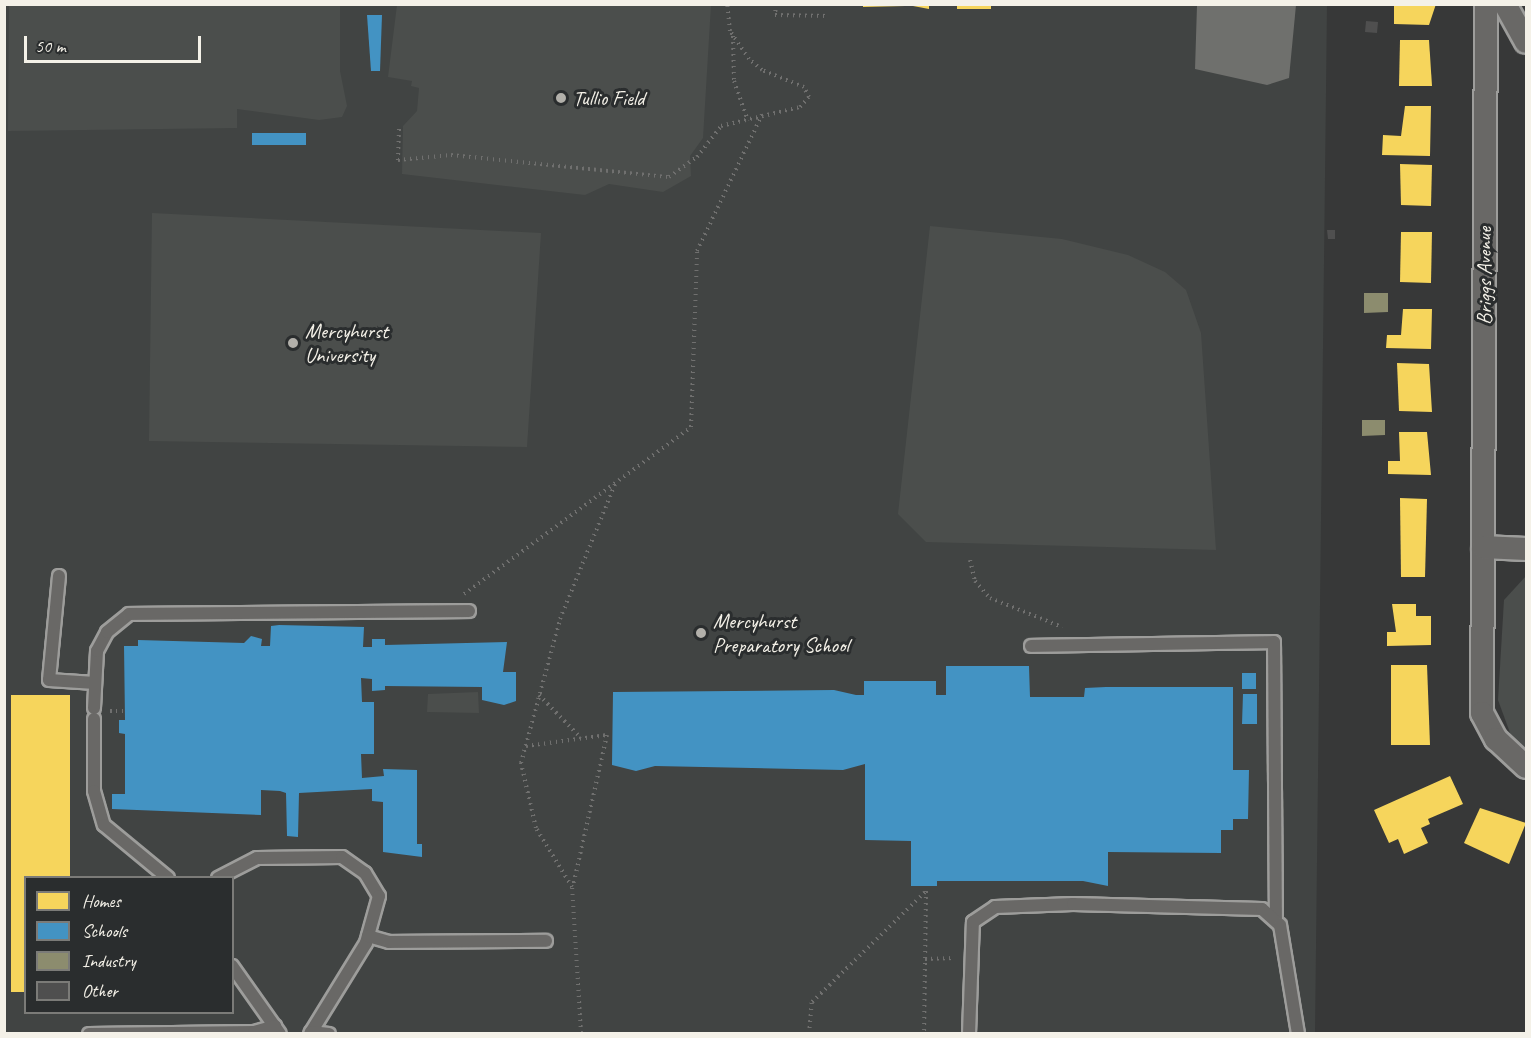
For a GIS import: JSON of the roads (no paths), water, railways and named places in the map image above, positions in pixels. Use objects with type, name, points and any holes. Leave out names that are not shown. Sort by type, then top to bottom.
[{"type":"street","name":"Briggs Avenue","points":[[1486,4],[1482,713],[1496,739],[1527,767]]},
{"type":"street","points":[[1505,4],[1527,42]]},
{"type":"street","points":[[1483,547],[1527,549]]},
{"type":"lane","points":[[59,576],[49,680],[95,683]]},
{"type":"lane","points":[[166,876],[104,825],[94,791],[97,651],[107,632],[129,615],[469,612]]},
{"type":"lane","points":[[1031,646],[1274,642],[1276,918],[1298,1034]]},
{"type":"lane","points":[[222,876],[257,858],[342,857],[365,873],[379,896],[369,936],[311,1033],[329,1034]]},
{"type":"lane","points":[[969,1034],[973,922],[995,907],[1251,906],[1276,918]]},
{"type":"lane","points":[[369,936],[389,942],[546,941]]},
{"type":"lane","points":[[234,969],[277,1030]]},
{"type":"lane","points":[[89,1034],[277,1030]]},
{"type":"place","name":"Tullio Field","points":[[561,98]]},
{"type":"place","name":"Mercyhurst University","points":[[293,343]]},
{"type":"place","name":"Mercyhurst Preparatory School","points":[[701,633]]}]
